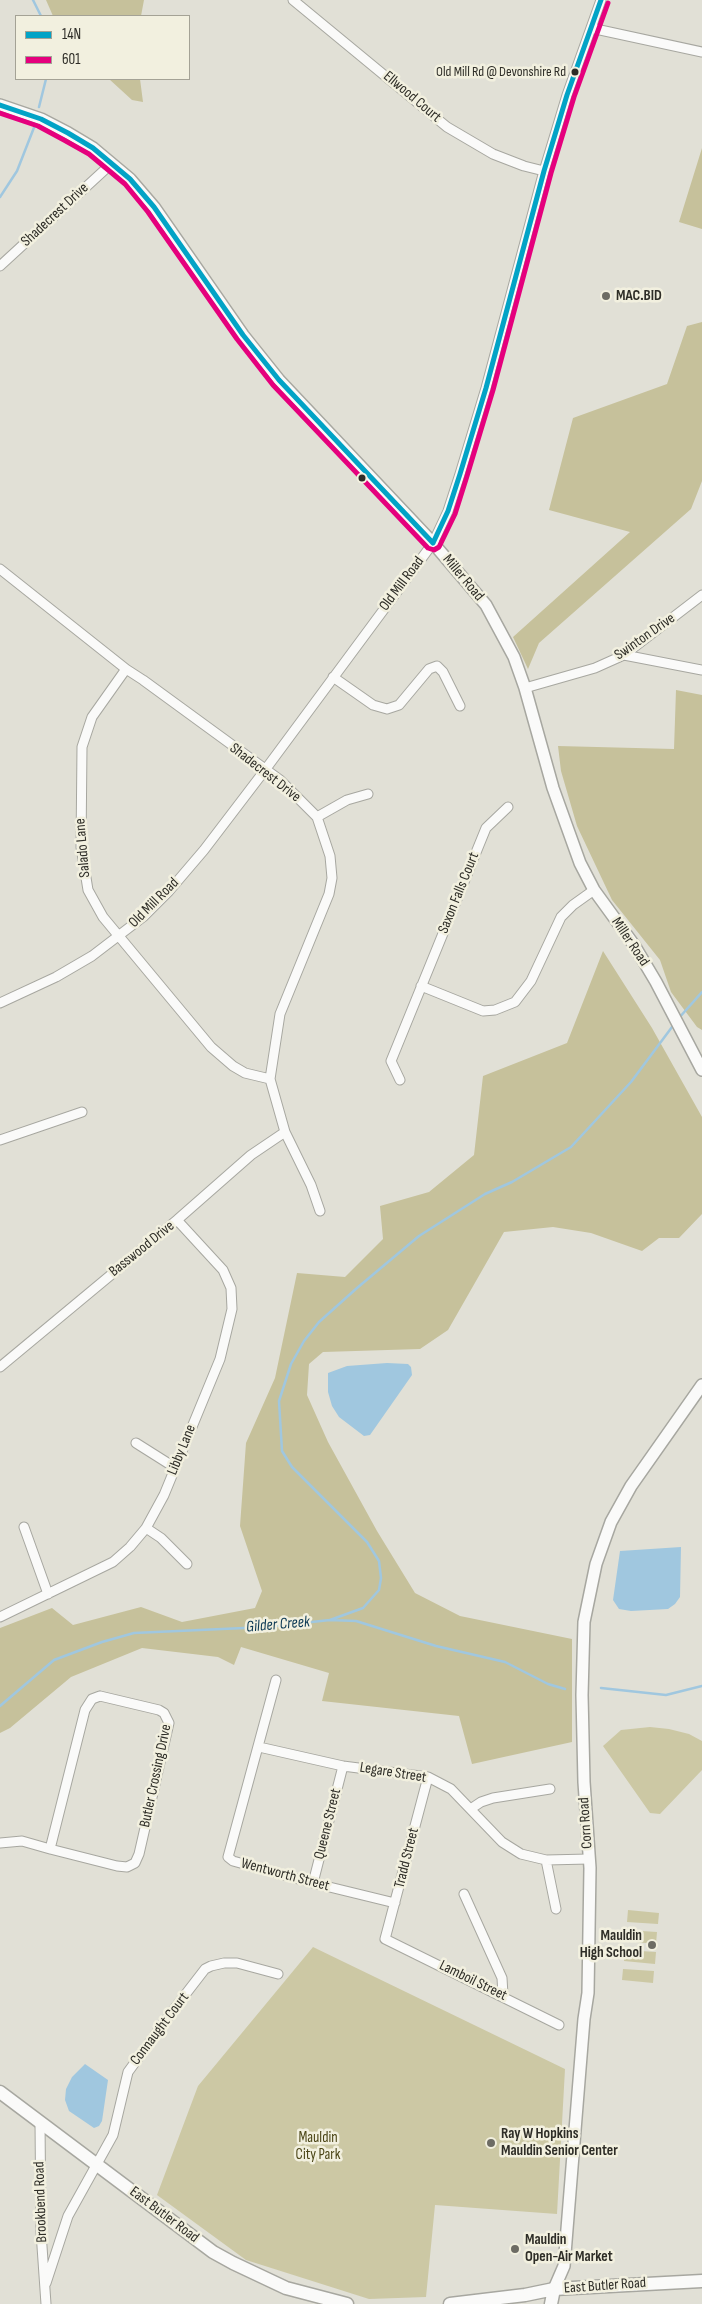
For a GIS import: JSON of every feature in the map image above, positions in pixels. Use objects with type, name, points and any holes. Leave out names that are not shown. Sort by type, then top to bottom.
[{"type":"main road","name":"East Butler Road","points":[[0,2092],[232,2264],[286,2288],[347,2304]]},
{"type":"main road","name":"East Butler Road","points":[[450,2304],[554,2290],[702,2281]]},
{"type":"main road","points":[[551,2304],[554,2290]]},
{"type":"street","name":"Ellwood Court","points":[[293,0],[448,127],[493,154],[524,166],[544,171]]},
{"type":"street","name":"Old Mill Road","points":[[0,1003],[56,977],[92,956],[143,917],[169,891],[204,850],[433,543],[448,511],[486,388],[544,171],[567,95],[601,0]]},
{"type":"street","points":[[591,28],[702,52]]},
{"type":"street","name":"Miller Road","points":[[0,105],[40,119],[68,132],[93,148],[130,179],[154,207],[243,335],[279,380],[433,543],[474,591],[494,619],[514,657],[526,688],[553,788],[569,837],[594,890],[634,945],[678,1022],[702,1070]]},
{"type":"street","name":"Shadecrest Drive","points":[[0,266],[111,164]]},
{"type":"street","name":"Shadecrest Drive","points":[[0,569],[126,669],[280,780],[318,817],[330,856],[332,878],[329,894],[280,1014],[270,1079],[285,1132],[311,1185],[320,1210]]},
{"type":"street","name":"Swinton Drive","points":[[526,688],[595,668],[624,655],[702,595]]},
{"type":"street","points":[[624,655],[702,670]]},
{"type":"street","points":[[333,677],[373,705],[387,709],[399,705],[429,669],[437,666],[443,672],[460,706]]},
{"type":"street","name":"Salado Lane","points":[[126,669],[89,724],[82,747],[80,796],[81,847],[85,879],[98,909],[186,1018],[226,1062],[245,1073],[270,1079]]},
{"type":"street","points":[[318,817],[347,800],[368,794]]},
{"type":"street","name":"Saxon Falls Court","points":[[400,1080],[391,1061],[486,828],[508,807]]},
{"type":"street","points":[[421,986],[483,1011],[495,1010],[515,1002],[524,994],[561,917],[573,905],[594,890]]},
{"type":"street","points":[[0,1140],[82,1112]]},
{"type":"street","name":"Basswood Drive","points":[[0,1367],[251,1156],[285,1132]]},
{"type":"street","name":"Libby Lane","points":[[0,1617],[113,1562],[130,1547],[146,1528],[164,1495],[220,1359],[227,1337],[233,1296],[223,1270],[177,1220]]},
{"type":"street","name":"Corn Road","points":[[554,2290],[564,2266],[584,2019],[588,1993],[589,1859],[584,1782],[582,1654],[589,1591],[610,1522],[631,1486],[702,1385]]},
{"type":"street","points":[[136,1443],[174,1467]]},
{"type":"street","points":[[24,1527],[48,1594]]},
{"type":"street","points":[[146,1528],[161,1538],[187,1564]]},
{"type":"street","points":[[259,1747],[276,1680]]},
{"type":"street","name":"Butler Crossing Drive","points":[[0,1844],[22,1841],[50,1849],[117,1866],[127,1867],[135,1863],[139,1854],[168,1728],[168,1718],[164,1713],[154,1708],[100,1696],[92,1699],[88,1704],[50,1849]]},
{"type":"street","name":"Legare Street","points":[[259,1747],[343,1766],[428,1777],[451,1789],[472,1808],[502,1842],[521,1854],[546,1860],[589,1859]]},
{"type":"street","name":"Wentworth Street","points":[[259,1747],[228,1857],[313,1883],[396,1903]]},
{"type":"street","name":"Queene Street","points":[[313,1883],[343,1766]]},
{"type":"street","name":"Tradd Street","points":[[385,1939],[428,1777]]},
{"type":"street","points":[[472,1808],[481,1802],[493,1798],[550,1789]]},
{"type":"street","points":[[546,1860],[556,1909]]},
{"type":"street","points":[[464,1894],[502,1978],[503,1995]]},
{"type":"street","name":"Lamboil Street","points":[[385,1939],[503,1995],[559,2025]]},
{"type":"street","name":"Connaught Court","points":[[97,2163],[113,2135],[128,2072],[205,1970],[224,1963],[237,1963],[278,1974]]},
{"type":"street","name":"Brookbend Road","points":[[40,2122],[41,2232],[46,2282],[46,2304]]},
{"type":"street","name":"Brookbend Road","points":[[46,2282],[68,2216],[97,2163]]},
{"type":"green space","points":[[650,1727],[689,1734],[702,1741],[702,1770],[660,1814],[650,1813],[603,1746],[621,1730]]},
{"type":"green space","points":[[628,1910],[659,1913],[658,1924],[627,1922]]},
{"type":"green space","points":[[626,1930],[657,1932],[656,1944],[625,1941]]},
{"type":"green space","name":"Mauldin City Park","points":[[313,1947],[565,2069],[557,2214],[435,2205],[426,2297],[369,2299],[246,2260],[157,2195],[198,2086]]},
{"type":"green space","points":[[625,1950],[656,1952],[655,1964],[624,1961]]},
{"type":"green space","points":[[623,1969],[654,1971],[653,1983],[622,1980]]},
{"type":"shaded area","points":[[46,0],[144,0],[141,15],[53,15]]},
{"type":"shaded area","points":[[110,80],[140,80],[143,102],[132,100]]},
{"type":"shaded area","points":[[702,148],[702,229],[679,222]]},
{"type":"shaded area","points":[[702,322],[702,481],[691,509],[539,643],[528,669],[513,637],[630,532],[549,510],[573,418],[667,384],[687,326]]},
{"type":"shaded area","points":[[676,690],[702,695],[702,1030],[697,1027],[671,992],[660,960],[612,900],[577,826],[561,771],[558,746],[674,749]]},
{"type":"shaded area","points":[[603,951],[652,1028],[702,1117],[702,1214],[679,1238],[659,1238],[642,1251],[591,1233],[553,1227],[504,1232],[448,1330],[420,1349],[323,1352],[309,1364],[307,1395],[328,1442],[377,1531],[415,1593],[460,1616],[572,1639],[572,1742],[472,1764],[459,1716],[322,1701],[329,1673],[241,1647],[234,1665],[218,1657],[142,1648],[71,1677],[10,1728],[0,1733],[0,1628],[52,1608],[73,1625],[141,1607],[182,1622],[255,1608],[262,1591],[240,1526],[246,1443],[275,1378],[297,1273],[345,1277],[383,1239],[380,1206],[429,1192],[474,1155],[483,1076],[567,1043]]},
{"type":"water","points":[[387,1363],[408,1364],[411,1367],[412,1375],[370,1435],[364,1436],[339,1417],[332,1406],[328,1392],[328,1373],[347,1366]]},
{"type":"water","points":[[681,1547],[680,1597],[675,1604],[668,1609],[631,1611],[619,1609],[613,1600],[620,1551]]},
{"type":"water","points":[[85,2064],[108,2080],[102,2121],[99,2126],[94,2128],[69,2111],[65,2100],[66,2089],[72,2077]]},
{"type":"waterway","points":[[33,0],[40,15]]},
{"type":"waterway","points":[[39,107],[46,80]]},
{"type":"waterway","points":[[0,197],[17,171],[35,125]]},
{"type":"waterway","points":[[678,1019],[702,992]]},
{"type":"waterway","points":[[330,1620],[363,1608],[379,1590],[381,1578],[379,1561],[367,1542],[292,1467],[282,1451],[279,1401],[291,1364],[304,1341],[319,1322],[419,1236],[485,1194],[512,1182],[571,1147],[631,1082],[675,1023]]},
{"type":"waterway","name":"Gilder Creek","points":[[0,1706],[54,1660],[102,1642],[134,1633],[266,1627],[330,1620],[356,1621],[436,1646],[505,1662],[548,1684],[565,1689]]},
{"type":"waterway","name":"Gilder Creek","points":[[601,1688],[666,1695],[702,1686]]},
{"type":"transit line","name":"14N","points":[[433,543],[448,511],[460,474],[486,388],[544,171],[567,95],[601,0]]},
{"type":"transit line","name":"601","points":[[0,113],[38,126],[89,154],[125,184],[148,212],[237,339],[273,385],[428,548],[434,550],[439,547],[455,514],[493,390],[551,173],[574,97],[608,3]]},
{"type":"transit line","name":"14N","points":[[0,105],[41,119],[68,133],[93,148],[130,179],[154,207],[243,335],[279,380],[433,543]]},
{"type":"place","name":"Old Mill Rd @ Devonshire Rd","points":[[575,72]]},
{"type":"place","name":"MAC.BID","points":[[606,296]]},
{"type":"place","name":"Mauldin High School","points":[[652,1945]]},
{"type":"place","name":"Ray W Hopkins Mauldin Senior Center","points":[[491,2143]]},
{"type":"place","name":"Mauldin Open-Air Market","points":[[515,2249]]}]
